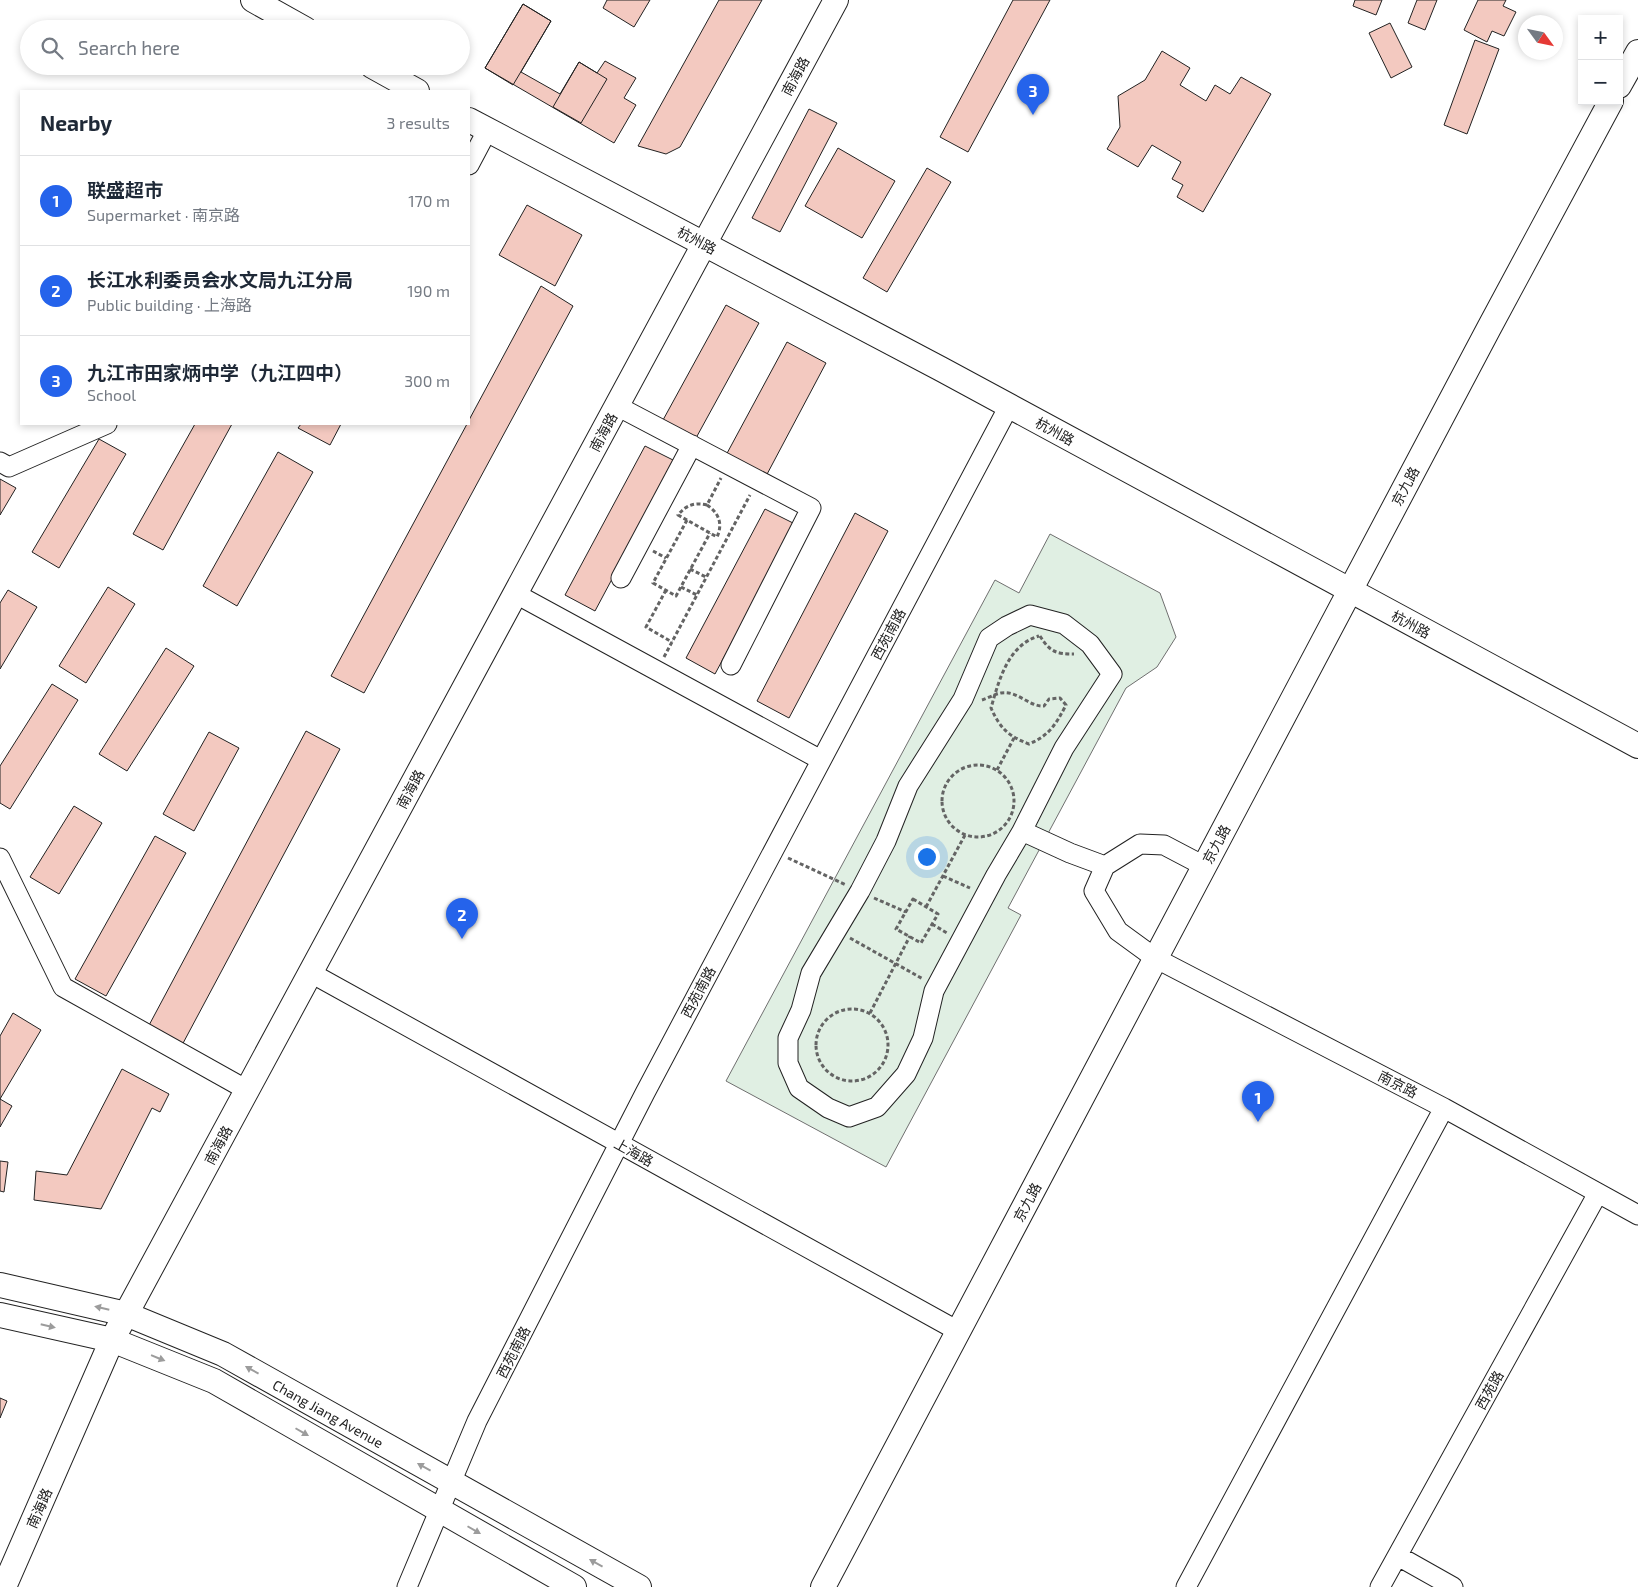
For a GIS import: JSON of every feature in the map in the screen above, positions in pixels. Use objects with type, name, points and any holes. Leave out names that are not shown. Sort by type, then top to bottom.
[{"type":"main road","points":[[253,0],[289,20]]},
{"type":"main road","name":"南海路","points":[[4,1587],[112,1340],[836,0]]},
{"type":"main road","points":[[1623,79],[1638,52]]},
{"type":"main road","points":[[388,75],[415,90]]},
{"type":"main road","name":"京九路","points":[[823,1587],[1609,105]]},
{"type":"main road","name":"杭州路","points":[[478,126],[705,244],[1009,406],[1638,746]]},
{"type":"main road","name":"Chang Jiang Avenue","points":[[0,1285],[126,1314],[223,1354],[639,1587]]},
{"type":"main road","name":"Chang Jiang Avenue","points":[[0,1315],[112,1340],[214,1381],[574,1587]]},
{"type":"street","points":[[470,161],[478,126]]},
{"type":"street","points":[[617,406],[811,508],[731,665]]},
{"type":"street","name":"西苑南路","points":[[407,1587],[478,1421],[619,1143],[1009,406]]},
{"type":"street","points":[[0,462],[9,467],[105,425]]},
{"type":"street","points":[[621,578],[692,445]]},
{"type":"street","points":[[516,594],[821,760]]},
{"type":"street","points":[[1030,615],[1041,627],[1064,624],[1090,644],[1112,674],[1064,748],[1022,831],[936,987],[923,1038],[906,1074],[877,1106],[849,1118],[828,1108],[799,1088],[788,1063],[788,1038],[801,1010],[810,973],[860,891],[886,841],[908,786],[963,699],[989,638],[1007,626],[1030,615]]},
{"type":"street","points":[[1022,831],[1070,853],[1105,866],[1140,844],[1164,845],[1204,866]]},
{"type":"street","points":[[0,858],[63,987],[247,1090]]},
{"type":"street","name":"南京路","points":[[1105,866],[1094,891],[1118,931],[1155,958],[1444,1108],[1638,1215]]},
{"type":"street","name":"上海路","points":[[311,973],[958,1330]]},
{"type":"street","points":[[1186,1587],[1444,1108]]},
{"type":"street","name":"西苑路","points":[[1380,1587],[1598,1193]]},
{"type":"street","points":[[1398,1556],[1453,1587]]},
{"type":"path","points":[[707,505],[729,464]]},
{"type":"path","points":[[658,671],[758,480]]},
{"type":"path","points":[[694,504],[707,505],[717,514],[720,525],[717,537],[686,520],[678,515],[682,510],[694,504]]},
{"type":"path","points":[[686,520],[653,583],[676,596],[710,533]]},
{"type":"path","points":[[690,569],[706,577]]},
{"type":"path","points":[[681,587],[697,595]]},
{"type":"path","points":[[666,590],[646,628],[672,642]]},
{"type":"path","points":[[963,699],[980,700],[994,696],[1001,693],[1012,694],[1038,706],[1044,706],[1049,699],[1060,698],[1066,705],[1055,726],[1042,738],[1029,744],[1014,738],[998,724],[991,708],[994,696],[1004,668],[1017,650],[1041,627],[1047,646],[1059,654],[1075,654],[1090,644]]},
{"type":"path","points":[[997,770],[1014,738]]},
{"type":"path","points":[[973,765],[997,770],[1006,778],[1012,788],[1015,800],[1013,812],[1008,823],[999,832],[988,837],[976,838],[965,835],[951,825],[942,810],[945,786],[956,773],[973,765]]},
{"type":"path","points":[[926,907],[965,835]]},
{"type":"path","points":[[773,852],[906,912]]},
{"type":"path","points":[[943,876],[985,896]]},
{"type":"path","points":[[913,899],[926,907],[938,914],[921,943],[896,929],[913,899]]},
{"type":"path","points":[[836,931],[936,987]]},
{"type":"path","points":[[870,1013],[910,936]]},
{"type":"path","points":[[846,1009],[858,1009],[870,1013],[880,1021],[886,1032],[888,1044],[886,1056],[881,1067],[872,1075],[862,1080],[850,1082],[838,1079],[828,1073],[820,1064],[816,1053],[818,1030],[825,1020],[834,1013],[846,1009]]},
{"type":"green space","points":[[1050,534],[1160,593],[1176,637],[1157,667],[1126,688],[1008,908],[1021,915],[886,1167],[726,1081],[995,580],[1019,593]]},
{"type":"building","points":[[607,0],[650,0],[634,27],[603,8]]},
{"type":"building","points":[[719,0],[762,0],[680,147],[666,154],[638,146]]},
{"type":"building","points":[[1013,0],[1050,0],[968,152],[940,137]]},
{"type":"building","points":[[1355,0],[1382,0],[1376,15],[1353,6]]},
{"type":"building","points":[[1417,0],[1437,0],[1425,30],[1408,23]]},
{"type":"building","points":[[1478,0],[1506,0],[1503,6],[1516,12],[1504,36],[1492,31],[1487,42],[1464,30]]},
{"type":"building","points":[[523,4],[551,21],[513,85],[485,68]]},
{"type":"building","points":[[523,4],[551,21],[521,72],[560,94],[579,62],[597,73],[605,61],[636,78],[624,98],[636,105],[614,143],[485,68]]},
{"type":"building","points":[[1390,23],[1412,67],[1391,78],[1369,33]]},
{"type":"building","points":[[1475,40],[1499,49],[1467,134],[1444,125]]},
{"type":"building","points":[[1162,51],[1190,68],[1180,85],[1206,101],[1215,85],[1230,94],[1241,77],[1271,94],[1203,212],[1177,197],[1183,185],[1172,179],[1181,162],[1152,145],[1138,167],[1107,149],[1120,127],[1118,96],[1145,80]]},
{"type":"building","points":[[579,62],[607,79],[581,123],[553,107]]},
{"type":"building","points":[[809,109],[837,123],[780,232],[752,218]]},
{"type":"building","points":[[838,148],[895,181],[862,238],[805,206]]},
{"type":"building","points":[[927,168],[951,182],[887,292],[863,278]]},
{"type":"building","points":[[527,205],[582,235],[555,286],[499,255]]},
{"type":"building","points":[[541,286],[573,306],[364,693],[331,676],[466,425],[470,425],[470,418]]},
{"type":"building","points":[[726,305],[759,323],[696,438],[663,420]]},
{"type":"building","points":[[787,342],[826,363],[765,478],[725,457]]},
{"type":"building","points":[[194,425],[231,425],[163,550],[133,534]]},
{"type":"building","points":[[300,425],[340,425],[330,445],[298,428]]},
{"type":"building","points":[[99,439],[126,454],[59,568],[32,552]]},
{"type":"building","points":[[645,446],[675,461],[595,611],[565,595]]},
{"type":"building","points":[[278,452],[313,472],[237,606],[203,586]]},
{"type":"building","points":[[0,479],[16,488],[0,515]]},
{"type":"building","points":[[765,509],[795,524],[715,674],[686,658]]},
{"type":"building","points":[[855,513],[888,531],[789,718],[757,701]]},
{"type":"building","points":[[108,587],[135,604],[86,683],[59,666]]},
{"type":"building","points":[[8,590],[37,607],[0,669],[0,603]]},
{"type":"building","points":[[166,648],[194,666],[127,771],[99,754]]},
{"type":"building","points":[[52,684],[78,700],[10,809],[0,803],[0,766]]},
{"type":"building","points":[[306,731],[340,749],[181,1047],[147,1029]]},
{"type":"building","points":[[209,732],[239,748],[194,831],[163,814]]},
{"type":"building","points":[[74,806],[102,823],[59,894],[30,877]]},
{"type":"building","points":[[155,836],[186,853],[106,996],[75,979]]},
{"type":"building","points":[[13,1013],[41,1030],[0,1099],[0,1036]]},
{"type":"building","points":[[122,1069],[169,1094],[160,1112],[152,1108],[101,1209],[34,1200],[36,1171],[67,1175]]},
{"type":"building","points":[[0,1099],[12,1106],[0,1127]]},
{"type":"building","points":[[0,1161],[8,1162],[4,1192],[0,1191]]},
{"type":"building","points":[[0,1398],[7,1401],[0,1418]]},
{"type":"place","name":"九江市田家炳中学（九江四中）","points":[[1033,115]]},
{"type":"place","name":"长江水利委员会水文局九江分局","points":[[462,939]]},
{"type":"place","name":"联盛超市","points":[[1258,1122]]}]
